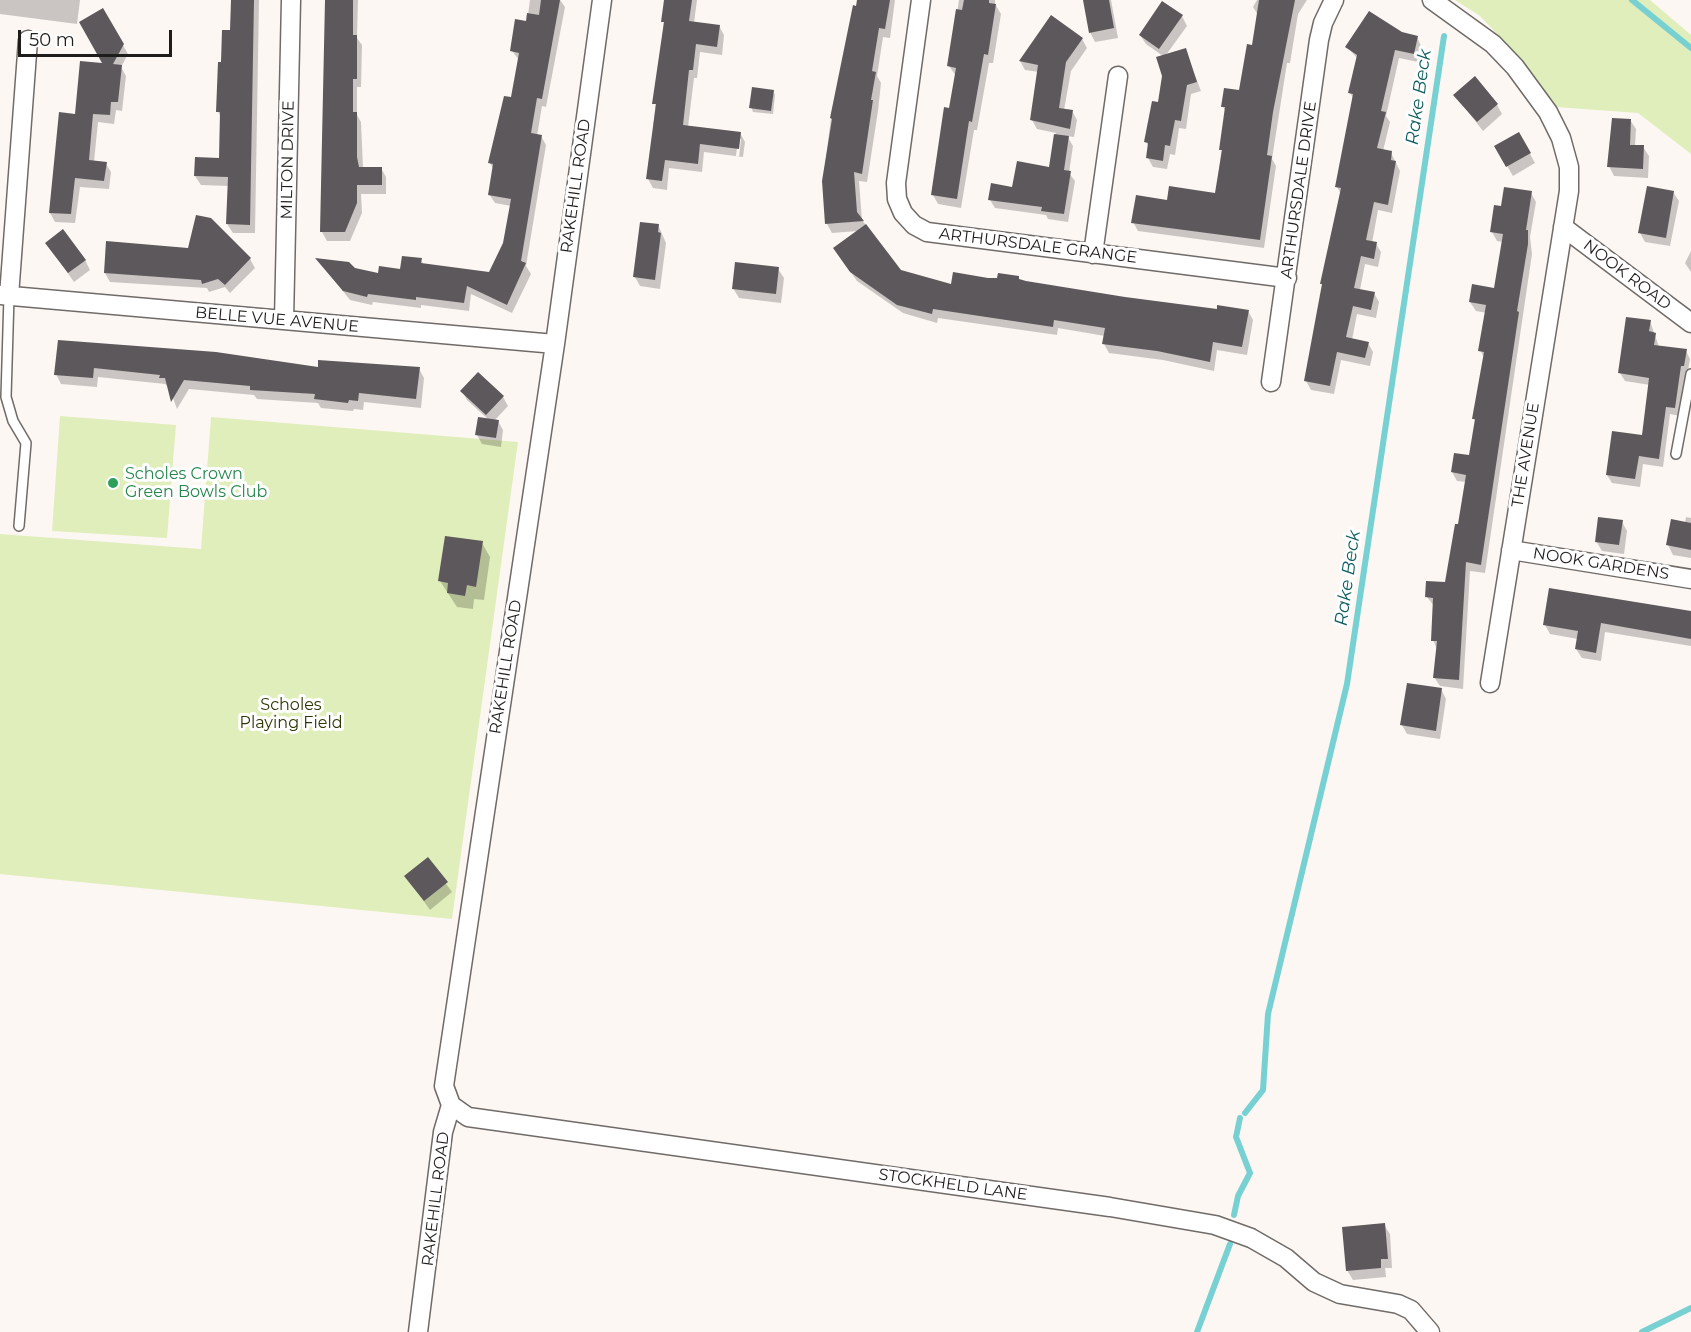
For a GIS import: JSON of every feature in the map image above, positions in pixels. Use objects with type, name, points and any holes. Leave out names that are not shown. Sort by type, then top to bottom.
[{"type":"street","name":"MILTON DRIVE","points":[[284,320],[291,0]]},
{"type":"street","name":"RAKEHILL ROAD","points":[[418,1332],[442,1132],[451,1105],[444,1086],[555,344],[602,0]]},
{"type":"street","name":"ARTHURSDALE GRANGE","points":[[921,0],[896,183],[897,199],[903,213],[914,225],[927,232],[1287,278]]},
{"type":"street","name":"ARTHURSDALE DRIVE","points":[[1271,382],[1319,40],[1323,23],[1334,0]]},
{"type":"street","name":"THE AVENUE","points":[[1432,0],[1493,44],[1520,74],[1548,112],[1561,138],[1569,166],[1569,191],[1490,683]]},
{"type":"street","points":[[4,296],[28,40]]},
{"type":"street","points":[[1093,254],[1118,76]]},
{"type":"street","name":"NOOK ROAD","points":[[1563,227],[1691,323]]},
{"type":"street","name":"BELLE VUE AVENUE","points":[[4,296],[555,344]]},
{"type":"street","name":"NOOK GARDENS","points":[[1511,550],[1691,579]]},
{"type":"street","name":"STOCKHELD LANE","points":[[451,1105],[468,1117],[1110,1207],[1215,1226],[1251,1238],[1286,1258],[1314,1282],[1340,1294],[1398,1304],[1411,1310],[1430,1332]]},
{"type":"lane","points":[[4,296],[6,397],[13,421],[26,443],[19,526]]},
{"type":"lane","points":[[1676,454],[1691,374]]},
{"type":"green space","points":[[1455,0],[1650,0],[1691,35],[1691,154],[1638,113],[1556,107],[1498,35],[1480,16]]},
{"type":"green space","name":"Scholes Crown Green Bowls Club","points":[[60,416],[176,425],[167,538],[52,531]]},
{"type":"green space","name":"Scholes Playing Field","points":[[211,417],[518,442],[452,919],[0,874],[0,534],[201,549]]},
{"type":"building","points":[[231,0],[254,0],[250,225],[226,224],[228,177],[194,176],[195,157],[219,158],[220,112],[216,112],[218,62],[221,62],[222,30],[230,30]]},
{"type":"building","points":[[325,0],[353,0],[353,35],[357,35],[357,79],[353,79],[353,112],[357,112],[357,157],[359,167],[382,167],[382,185],[357,185],[357,203],[345,232],[320,232]]},
{"type":"building","points":[[541,0],[560,0],[542,99],[537,98],[531,133],[542,135],[521,261],[526,263],[507,305],[467,286],[464,303],[368,294],[367,297],[343,291],[315,258],[349,262],[355,268],[378,273],[379,266],[400,269],[402,256],[422,258],[421,263],[489,272],[503,243],[511,199],[488,195],[493,164],[488,163],[504,96],[511,97],[519,53],[510,51],[515,19],[526,21],[527,13],[539,15]]},
{"type":"building","points":[[664,0],[692,0],[689,21],[720,25],[717,47],[696,44],[693,70],[689,70],[683,125],[741,132],[739,149],[700,144],[698,164],[665,160],[662,181],[646,179],[656,104],[652,104],[664,22],[661,22]]},
{"type":"building","points":[[857,0],[890,0],[885,29],[879,28],[872,71],[876,72],[862,174],[854,172],[857,212],[864,221],[825,224],[822,181],[832,119],[830,118],[853,5],[856,6]]},
{"type":"building","points":[[964,0],[989,0],[989,3],[996,4],[988,55],[984,54],[972,122],[969,121],[957,199],[931,195],[944,107],[949,108],[956,68],[947,66],[956,9],[962,10]]},
{"type":"building","points":[[1083,0],[1109,0],[1114,28],[1089,33]]},
{"type":"building","points":[[1259,0],[1295,0],[1273,112],[1267,155],[1272,156],[1260,240],[1131,223],[1136,195],[1167,200],[1169,186],[1215,193],[1222,150],[1219,150],[1225,107],[1221,107],[1224,88],[1239,90],[1247,44],[1252,45]]},
{"type":"building","points":[[1162,1],[1183,15],[1159,49],[1139,35]]},
{"type":"building","points":[[103,8],[124,44],[113,64],[122,65],[118,102],[111,102],[110,115],[93,114],[89,160],[107,162],[104,181],[75,178],[71,214],[49,213],[59,112],[75,114],[80,61],[102,63],[79,22]]},
{"type":"building","points":[[1369,11],[1402,32],[1418,36],[1414,54],[1395,50],[1381,111],[1386,112],[1377,148],[1392,151],[1391,160],[1396,161],[1388,205],[1374,202],[1366,240],[1377,242],[1374,259],[1361,256],[1354,288],[1375,292],[1371,310],[1353,306],[1346,337],[1369,342],[1365,358],[1337,352],[1330,386],[1304,381],[1322,284],[1320,284],[1341,188],[1335,187],[1353,94],[1348,93],[1357,55],[1345,47]]},
{"type":"building","points":[[1051,15],[1083,38],[1066,62],[1059,108],[1073,110],[1070,129],[1030,120],[1038,65],[1019,61]]},
{"type":"building","points":[[1186,48],[1197,82],[1187,85],[1181,121],[1175,120],[1170,146],[1165,145],[1163,161],[1146,158],[1148,143],[1144,142],[1152,101],[1158,102],[1162,76],[1156,57]]},
{"type":"building","points":[[1475,76],[1498,104],[1477,122],[1453,95]]},
{"type":"building","points":[[752,87],[774,90],[771,111],[749,108]]},
{"type":"building","points":[[1612,118],[1631,119],[1630,145],[1644,145],[1643,169],[1607,167]]},
{"type":"building","points":[[1519,132],[1531,153],[1506,167],[1494,146]]},
{"type":"building","points":[[1054,134],[1069,136],[1064,170],[1071,171],[1064,214],[1041,211],[1042,207],[988,200],[991,183],[1012,187],[1017,161],[1049,167]]},
{"type":"building","points":[[1647,186],[1674,191],[1666,238],[1638,233]]},
{"type":"building","points":[[1504,187],[1532,191],[1526,230],[1528,230],[1528,244],[1517,311],[1519,312],[1481,565],[1466,562],[1459,680],[1433,678],[1437,641],[1431,641],[1433,598],[1425,597],[1426,581],[1445,582],[1455,524],[1458,524],[1466,475],[1451,472],[1454,453],[1469,455],[1475,419],[1472,419],[1484,352],[1478,351],[1486,305],[1469,302],[1472,284],[1494,288],[1503,234],[1490,232],[1494,205],[1501,206]]},
{"type":"building","points":[[196,215],[211,218],[251,258],[225,285],[218,279],[202,284],[201,280],[104,273],[106,241],[188,248]]},
{"type":"building","points":[[640,222],[659,224],[658,232],[661,233],[655,280],[633,277]]},
{"type":"building","points":[[866,224],[901,270],[951,284],[953,272],[988,278],[997,278],[998,273],[1019,276],[1019,279],[1026,281],[1125,297],[1217,309],[1217,305],[1249,310],[1242,347],[1213,342],[1210,362],[1157,351],[1102,344],[1105,328],[1054,320],[1053,327],[933,309],[932,314],[897,305],[850,272],[833,248]]},
{"type":"building","points":[[63,229],[86,260],[68,273],[45,243]]},
{"type":"building","points":[[735,262],[779,267],[776,294],[732,289]]},
{"type":"building","points":[[1626,317],[1651,320],[1649,331],[1656,333],[1654,345],[1687,349],[1684,366],[1681,366],[1675,408],[1666,407],[1659,459],[1639,456],[1635,479],[1606,475],[1612,431],[1642,435],[1649,378],[1618,373]]},
{"type":"building","points":[[58,340],[216,352],[318,367],[318,360],[420,367],[416,399],[359,393],[358,401],[349,400],[348,403],[314,399],[315,394],[250,390],[250,386],[184,380],[171,402],[165,378],[159,378],[160,375],[94,368],[93,378],[54,375]]},
{"type":"building","points":[[478,372],[504,396],[486,415],[460,391]]},
{"type":"building","points":[[478,417],[499,420],[496,438],[475,435]]},
{"type":"building","points":[[1598,517],[1623,520],[1619,545],[1595,542]]},
{"type":"building","points":[[1671,519],[1691,523],[1691,550],[1666,545]]},
{"type":"building","points":[[445,536],[483,541],[476,587],[467,585],[465,596],[447,593],[448,583],[438,581]]},
{"type":"building","points":[[1549,588],[1691,611],[1691,639],[1601,623],[1596,653],[1575,649],[1578,631],[1543,625]]},
{"type":"building","points":[[1407,683],[1442,688],[1436,731],[1400,725]]},
{"type":"building","points":[[428,857],[448,882],[424,901],[404,876]]},
{"type":"building","points":[[1385,1223],[1388,1259],[1381,1259],[1381,1268],[1346,1271],[1342,1227]]},
{"type":"waterway","points":[[1632,0],[1691,48]]},
{"type":"waterway","name":"Rake Beck","points":[[1245,1113],[1263,1090],[1268,1014],[1347,684],[1444,36]]},
{"type":"waterway","name":"Rake Beck","points":[[1234,1215],[1238,1196],[1250,1173],[1236,1137],[1240,1118]]},
{"type":"waterway","name":"Rake Beck","points":[[1197,1332],[1230,1244]]},
{"type":"waterway","points":[[1642,1332],[1691,1308]]},
{"type":"place","name":"Scholes Crown Green Bowls Club","points":[[113,483]]}]
